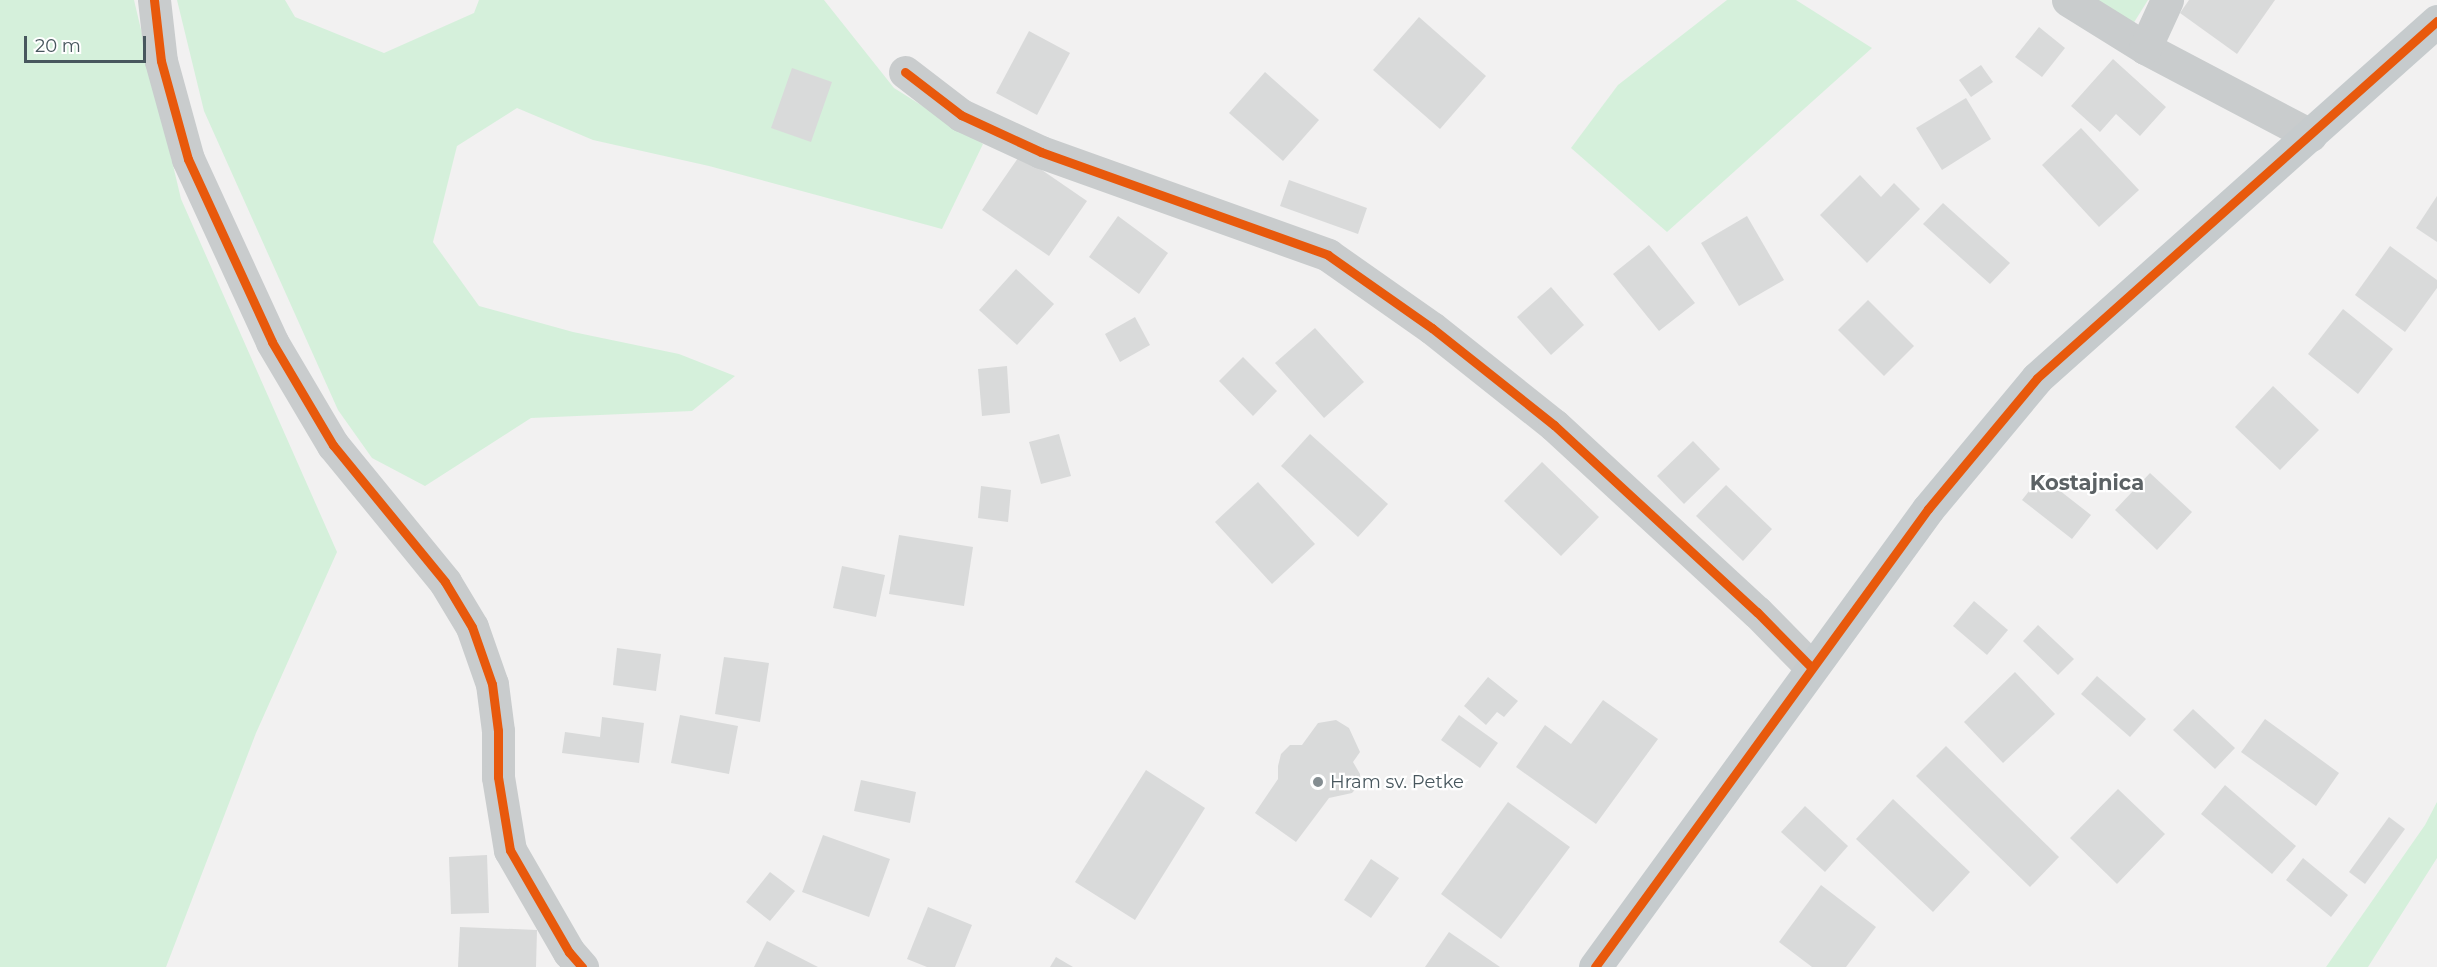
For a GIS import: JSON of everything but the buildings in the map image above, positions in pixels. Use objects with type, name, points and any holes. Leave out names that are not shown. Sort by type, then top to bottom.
[{"type":"main road","points":[[1595,967],[1928,509],[2037,378],[2437,21]]},
{"type":"street","points":[[154,0],[161,61],[188,159],[272,342],[333,445],[445,582],[472,627],[492,684],[498,731],[498,777],[510,850],[569,952],[582,967]]},
{"type":"street","points":[[2068,0],[2145,48],[2310,135]]},
{"type":"street","points":[[2145,48],[2167,0]]},
{"type":"street","points":[[905,72],[961,115],[1041,152],[1328,255],[1432,328],[1554,425],[1757,612],[1812,668]]},
{"type":"green space","points":[[0,0],[134,0],[181,199],[337,552],[256,733],[166,967],[0,967]]},
{"type":"green space","points":[[177,0],[285,0],[295,17],[384,53],[474,13],[479,0],[824,0],[894,88],[983,144],[942,229],[709,166],[593,140],[517,108],[457,146],[433,242],[479,306],[573,332],[679,354],[735,376],[692,411],[531,418],[425,486],[372,458],[338,410],[204,111]]},
{"type":"green space","points":[[1727,0],[1796,0],[1872,48],[1667,232],[1571,148],[1618,85]]},
{"type":"green space","points":[[2096,0],[2148,0],[2133,24]]},
{"type":"green space","points":[[2437,802],[2437,858],[2368,967],[2326,967],[2425,825]]},
{"type":"cycle path","points":[[154,0],[161,61],[188,159],[272,342],[333,445],[445,582],[472,627],[492,684],[498,731],[498,777],[510,850],[569,952],[582,967]]},
{"type":"cycle path","points":[[1595,967],[1928,509],[2037,378],[2437,21]]},
{"type":"cycle path","points":[[905,72],[961,115],[1041,152],[1328,255],[1432,328],[1554,425],[1757,612],[1812,668]]},
{"type":"place","name":"Hram sv. Petke","points":[[1318,782]]},
{"type":"district","name":"Kostajnica","points":[[2087,483]]}]
